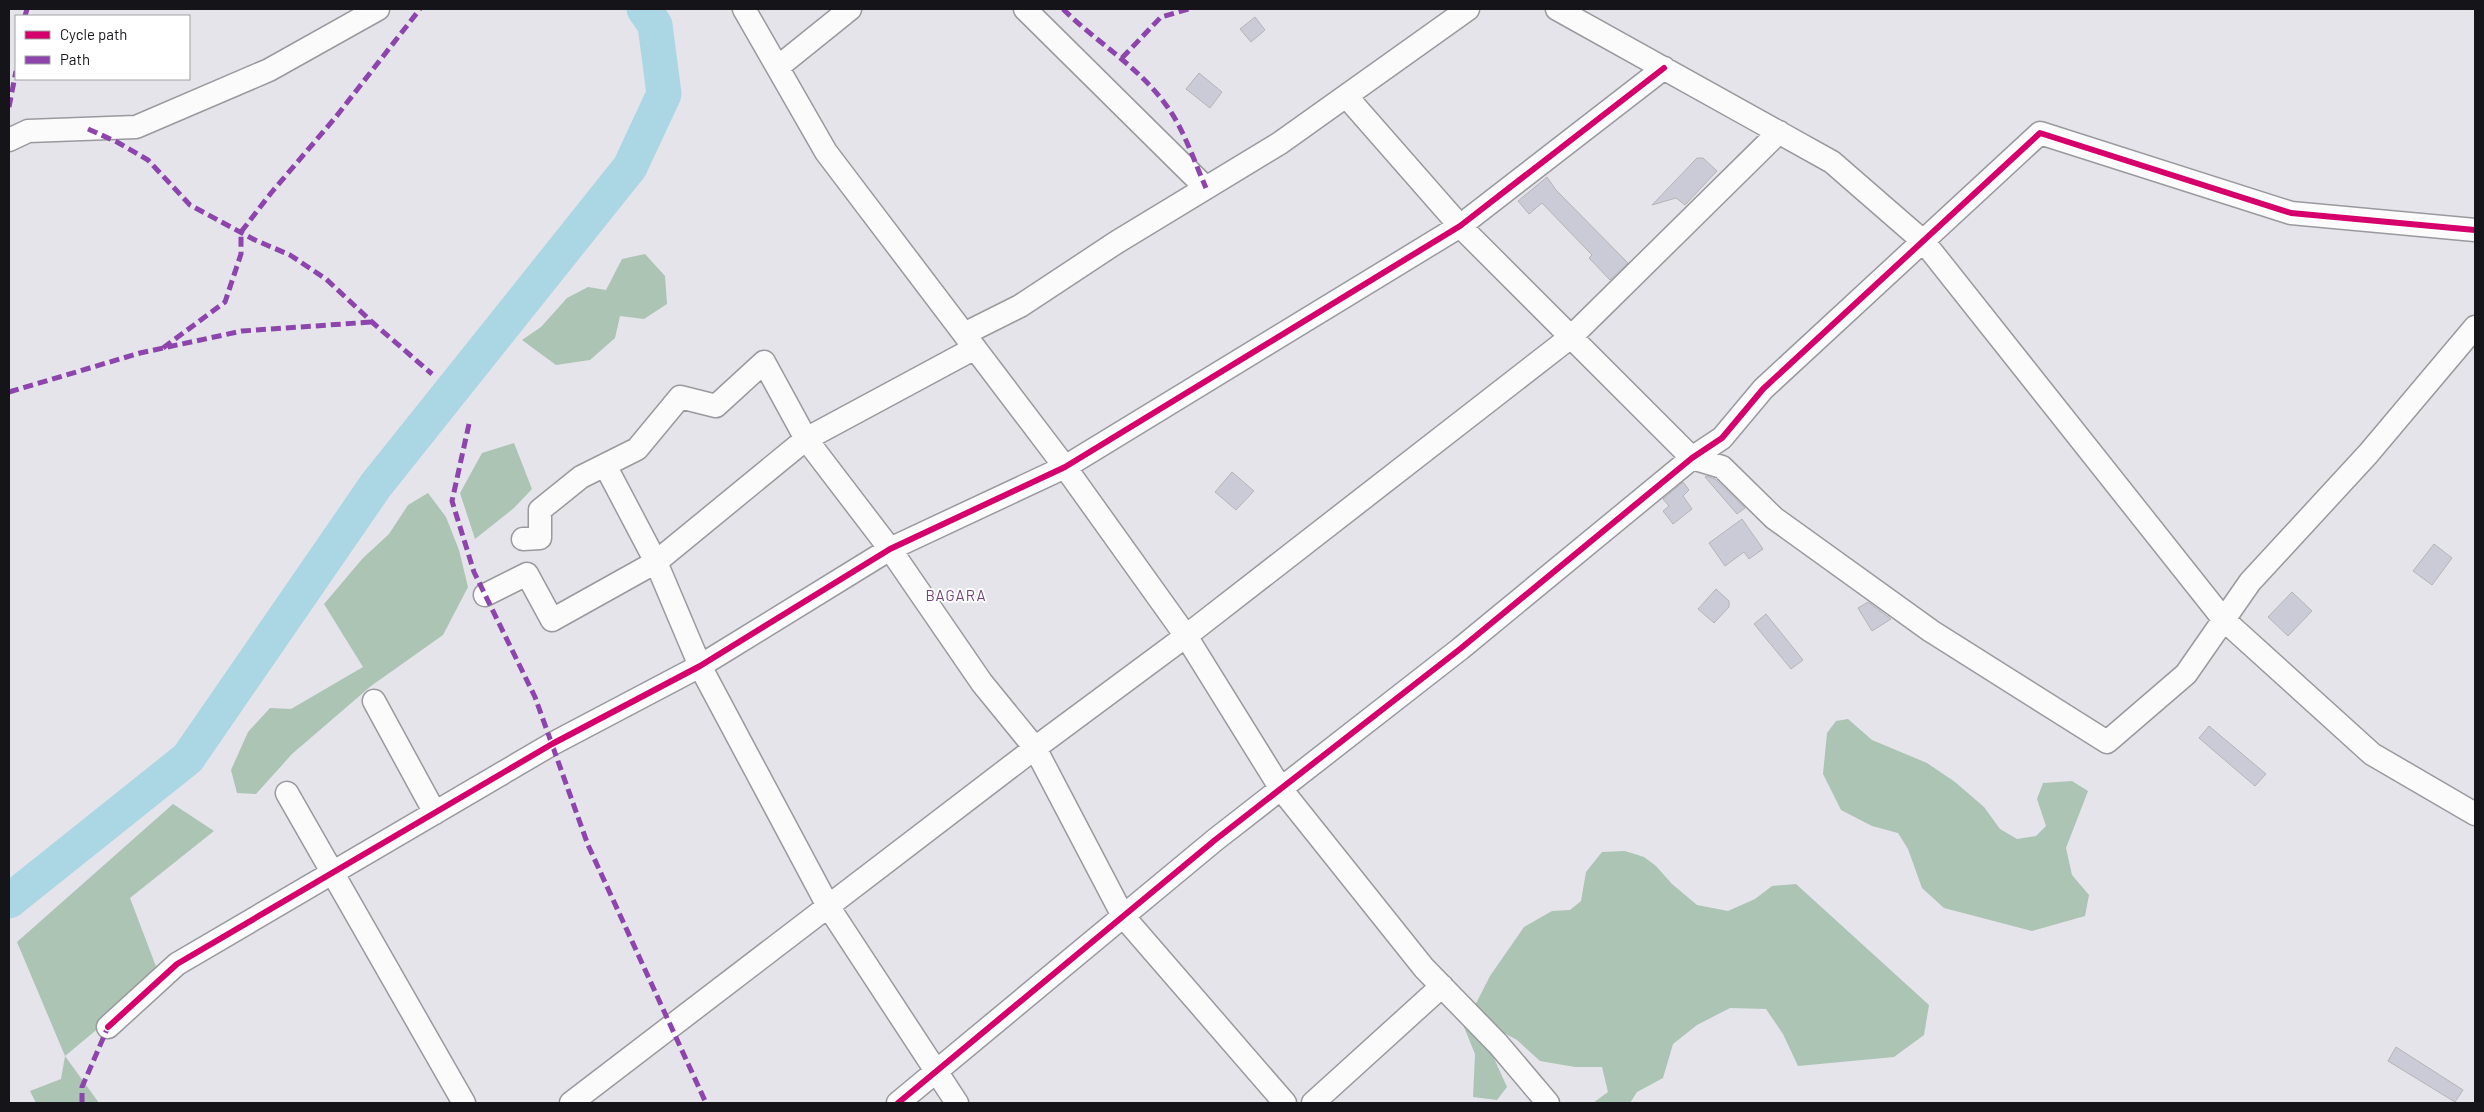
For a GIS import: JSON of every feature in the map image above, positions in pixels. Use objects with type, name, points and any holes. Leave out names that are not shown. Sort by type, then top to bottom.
[{"type":"street","points":[[9,140],[28,131],[136,127],[269,70],[378,9]]},
{"type":"street","points":[[744,9],[826,152],[1065,467],[1186,636],[1281,789],[1424,968],[1498,1044],[1548,1103]]},
{"type":"street","points":[[778,68],[850,9]]},
{"type":"street","points":[[1025,9],[1206,188]]},
{"type":"street","points":[[485,595],[527,574],[552,620],[656,562],[806,439],[969,341],[1117,242],[1280,143],[1468,9]]},
{"type":"street","points":[[1557,9],[1832,162],[1924,242],[2224,620],[2372,754],[2475,814]]},
{"type":"street","points":[[108,1027],[177,964],[552,744],[700,666],[890,550],[1065,467],[1460,226],[1664,68]]},
{"type":"street","points":[[1346,96],[1460,226],[1692,458],[1722,467],[1774,518],[1924,625],[2107,742],[2186,674],[2250,582],[2368,454],[2475,327]]},
{"type":"street","points":[[571,1103],[1035,748],[1186,636],[1572,336],[1779,132]]},
{"type":"street","points":[[898,1103],[1122,916],[1460,649],[1692,458],[1722,438],[1763,389],[2040,133],[2291,213],[2475,230]]},
{"type":"street","points":[[523,539],[540,538],[540,510],[581,477],[638,448],[680,398],[716,406],[764,362],[806,439],[890,550],[982,683],[1035,748],[1122,916],[1285,1103]]},
{"type":"street","points":[[605,465],[656,562],[700,666],[828,906],[957,1103]]},
{"type":"street","points":[[374,701],[435,813]]},
{"type":"street","points":[[287,793],[464,1103]]},
{"type":"street","points":[[1313,1103],[1442,986]]},
{"type":"green space","points":[[645,254],[665,276],[667,304],[644,319],[620,316],[615,338],[590,360],[556,365],[522,340],[541,327],[567,298],[588,287],[606,290],[622,259]]},
{"type":"green space","points":[[514,443],[532,489],[514,508],[475,539],[460,493],[482,453]]},
{"type":"green space","points":[[428,493],[446,517],[459,550],[468,587],[443,635],[371,686],[292,754],[256,794],[237,793],[231,770],[248,732],[270,708],[291,709],[363,667],[324,604],[363,558],[389,534],[408,505]]},
{"type":"green space","points":[[1848,719],[1872,740],[1927,763],[1955,782],[1984,807],[2000,829],[2017,839],[2036,836],[2046,826],[2037,799],[2043,783],[2072,781],[2088,791],[2066,848],[2072,875],[2089,895],[2085,916],[2032,931],[1944,908],[1922,888],[1908,849],[1898,833],[1872,826],[1841,810],[1823,774],[1827,733],[1836,721]]},
{"type":"green space","points":[[173,804],[214,831],[130,898],[160,977],[65,1056],[17,942]]},
{"type":"green space","points":[[1625,851],[1644,857],[1656,866],[1672,884],[1697,905],[1728,911],[1755,899],[1772,886],[1796,884],[1929,1005],[1924,1035],[1894,1057],[1798,1066],[1783,1034],[1766,1009],[1730,1008],[1697,1025],[1673,1044],[1663,1078],[1637,1092],[1630,1103],[1593,1103],[1608,1092],[1602,1067],[1575,1067],[1540,1061],[1517,1040],[1495,1028],[1493,1056],[1507,1087],[1497,1100],[1473,1097],[1475,1054],[1464,1027],[1490,976],[1524,927],[1552,911],[1570,910],[1581,901],[1586,872],[1602,852]]},
{"type":"green space","points":[[65,1056],[99,1103],[36,1103],[30,1091],[61,1079]]},
{"type":"building","points":[[1255,17],[1265,30],[1251,42],[1240,29]]},
{"type":"building","points":[[1199,73],[1222,92],[1210,108],[1186,89]]},
{"type":"building","points":[[1697,158],[1703,158],[1717,171],[1685,205],[1676,198],[1652,205]]},
{"type":"building","points":[[1547,177],[1556,190],[1628,263],[1610,280],[1589,258],[1592,255],[1542,203],[1529,214],[1518,201]]},
{"type":"building","points":[[1232,472],[1254,491],[1236,510],[1215,492]]},
{"type":"building","points":[[1706,476],[1715,479],[1745,508],[1737,514]]},
{"type":"building","points":[[1683,482],[1689,490],[1683,496],[1692,509],[1673,524],[1663,511],[1669,506],[1663,499]]},
{"type":"building","points":[[1742,519],[1763,549],[1749,559],[1744,552],[1725,566],[1709,543]]},
{"type":"building","points":[[2434,544],[2452,558],[2432,585],[2413,571]]},
{"type":"building","points":[[1716,589],[1729,601],[1729,607],[1714,623],[1698,609]]},
{"type":"building","points":[[2292,592],[2312,611],[2288,636],[2268,617]]},
{"type":"building","points":[[1868,602],[1891,619],[1872,631],[1858,608]]},
{"type":"building","points":[[1766,614],[1803,660],[1791,669],[1754,624]]},
{"type":"building","points":[[2209,726],[2266,774],[2255,786],[2199,738]]},
{"type":"building","points":[[2396,1047],[2463,1090],[2455,1102],[2388,1061]]},
{"type":"waterway","points":[[9,901],[188,758],[376,485],[630,167],[664,94],[655,25],[644,9]]},
{"type":"marked path","points":[[25,15],[27,9]]},
{"type":"marked path","points":[[163,348],[225,302],[241,254],[241,232],[271,193],[335,118],[420,9]]},
{"type":"marked path","points":[[1063,9],[1130,66],[1155,91],[1178,124],[1206,188]]},
{"type":"marked path","points":[[1122,58],[1161,17],[1189,9]]},
{"type":"marked path","points":[[9,107],[15,76]]},
{"type":"marked path","points":[[88,129],[117,142],[148,160],[190,205],[255,240],[290,255],[326,279],[432,374]]},
{"type":"marked path","points":[[9,392],[140,353],[242,331],[372,322]]},
{"type":"marked path","points":[[469,424],[452,501],[474,572],[535,697],[588,845],[706,1103]]},
{"type":"marked path","points":[[82,1103],[82,1087],[108,1027]]},
{"type":"cycle path","points":[[108,1027],[177,964],[552,744],[700,666],[890,549],[1065,467],[1460,226],[1664,68]]},
{"type":"cycle path","points":[[898,1103],[1215,840],[1460,649],[1692,458],[1722,438],[1763,389],[2040,133],[2291,213],[2475,230]]},
{"type":"district","name":"BAGARA","points":[[956,595]]}]
